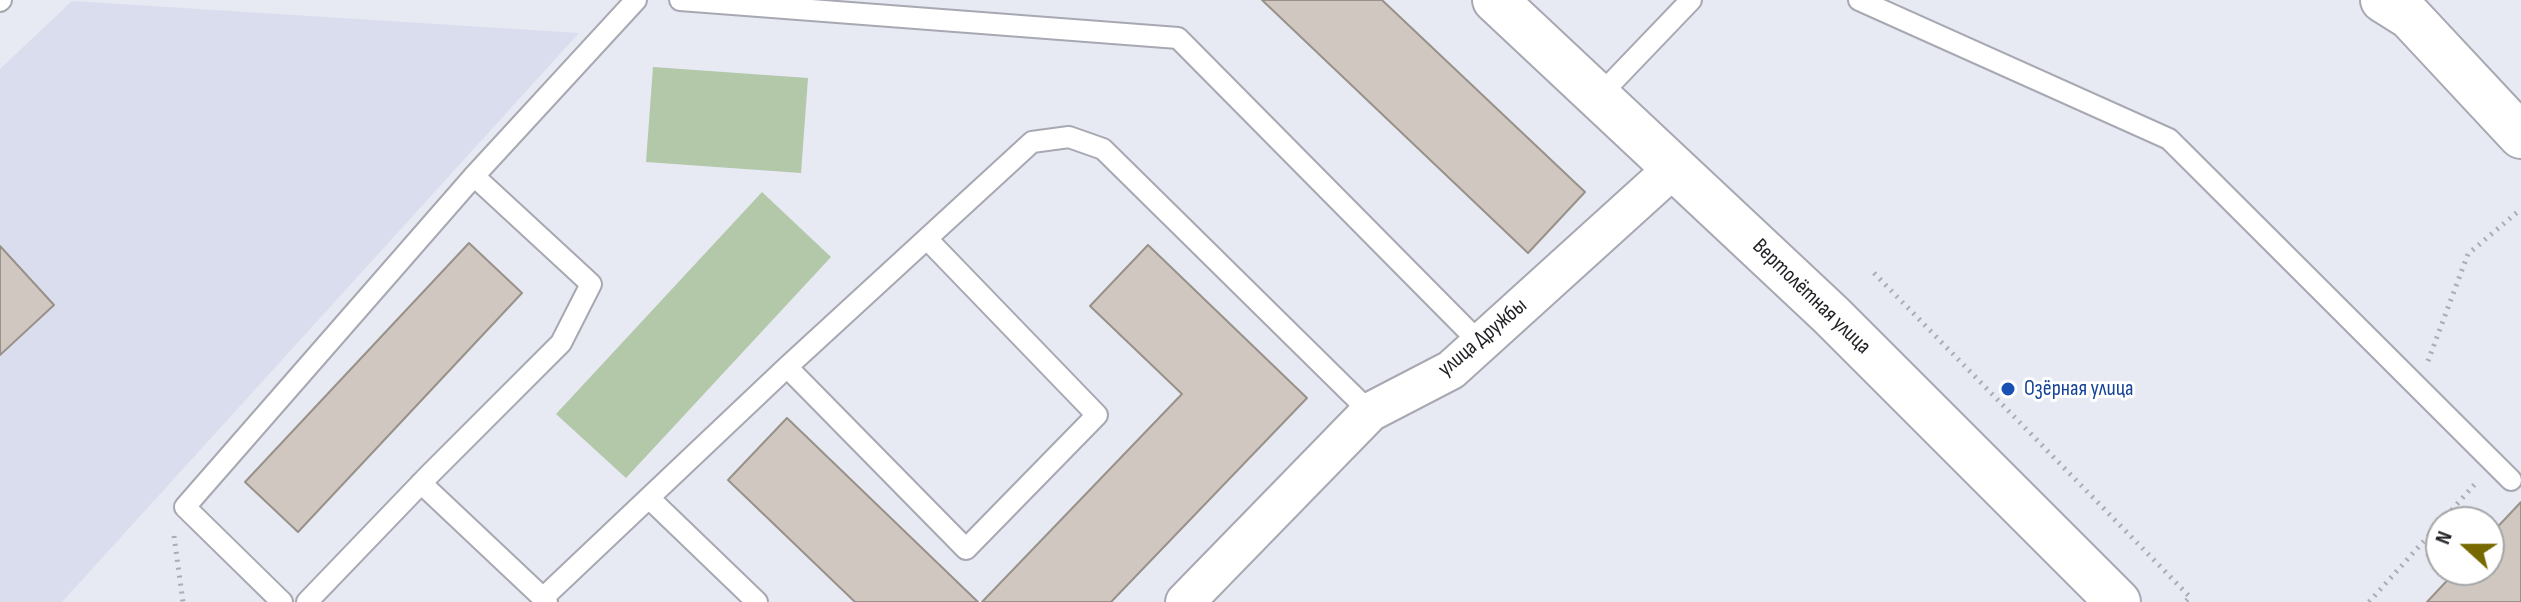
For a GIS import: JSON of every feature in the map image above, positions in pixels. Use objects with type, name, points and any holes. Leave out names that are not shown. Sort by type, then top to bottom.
[{"type":"street","name":"Вертолётная улица","points":[[1495,0],[1831,315],[2118,602]]},
{"type":"street","points":[[2383,0],[2410,17],[2521,136]]},
{"type":"street","name":"улица Дружбы","points":[[1185,602],[1370,412],[1451,370],[1675,167]]},
{"type":"lane","points":[[282,602],[185,507],[474,176],[636,0]]},
{"type":"lane","points":[[680,0],[1178,38],[1480,343]]},
{"type":"lane","points":[[1599,96],[1691,0]]},
{"type":"lane","points":[[1859,0],[2169,139],[2511,480]]},
{"type":"lane","points":[[421,483],[545,600],[787,367],[1032,142],[1069,137],[1103,149],[1370,412]]},
{"type":"lane","points":[[307,602],[561,343],[591,284],[474,176]]},
{"type":"lane","points":[[787,367],[966,549],[1097,415],[928,240]]},
{"type":"lane","points":[[649,498],[757,602]]},
{"type":"path","points":[[2418,388],[2468,254],[2521,209]]},
{"type":"path","points":[[1874,273],[2190,597],[2185,602]]},
{"type":"path","points":[[2456,506],[2494,464]]},
{"type":"path","points":[[183,602],[172,522],[185,507]]},
{"type":"path","points":[[2369,602],[2425,540]]},
{"type":"shaded area","points":[[72,1],[579,33],[62,602],[0,602],[0,69]]},
{"type":"green space","points":[[653,67],[808,78],[801,173],[646,162]]},
{"type":"green space","points":[[762,192],[831,257],[626,478],[556,414]]},
{"type":"building","points":[[1262,0],[1382,0],[1585,192],[1528,253]]},
{"type":"building","points":[[469,243],[522,293],[298,532],[245,482]]},
{"type":"building","points":[[1148,245],[1307,398],[1111,602],[982,602],[1182,394],[1090,306]]},
{"type":"building","points":[[0,246],[54,305],[0,355]]},
{"type":"building","points":[[787,418],[978,602],[855,602],[728,480]]},
{"type":"building","points":[[2521,502],[2521,602],[2427,602],[2442,586],[2505,586],[2505,519]]},
{"type":"place","name":"Озёрная улица","points":[[2008,389]]}]
